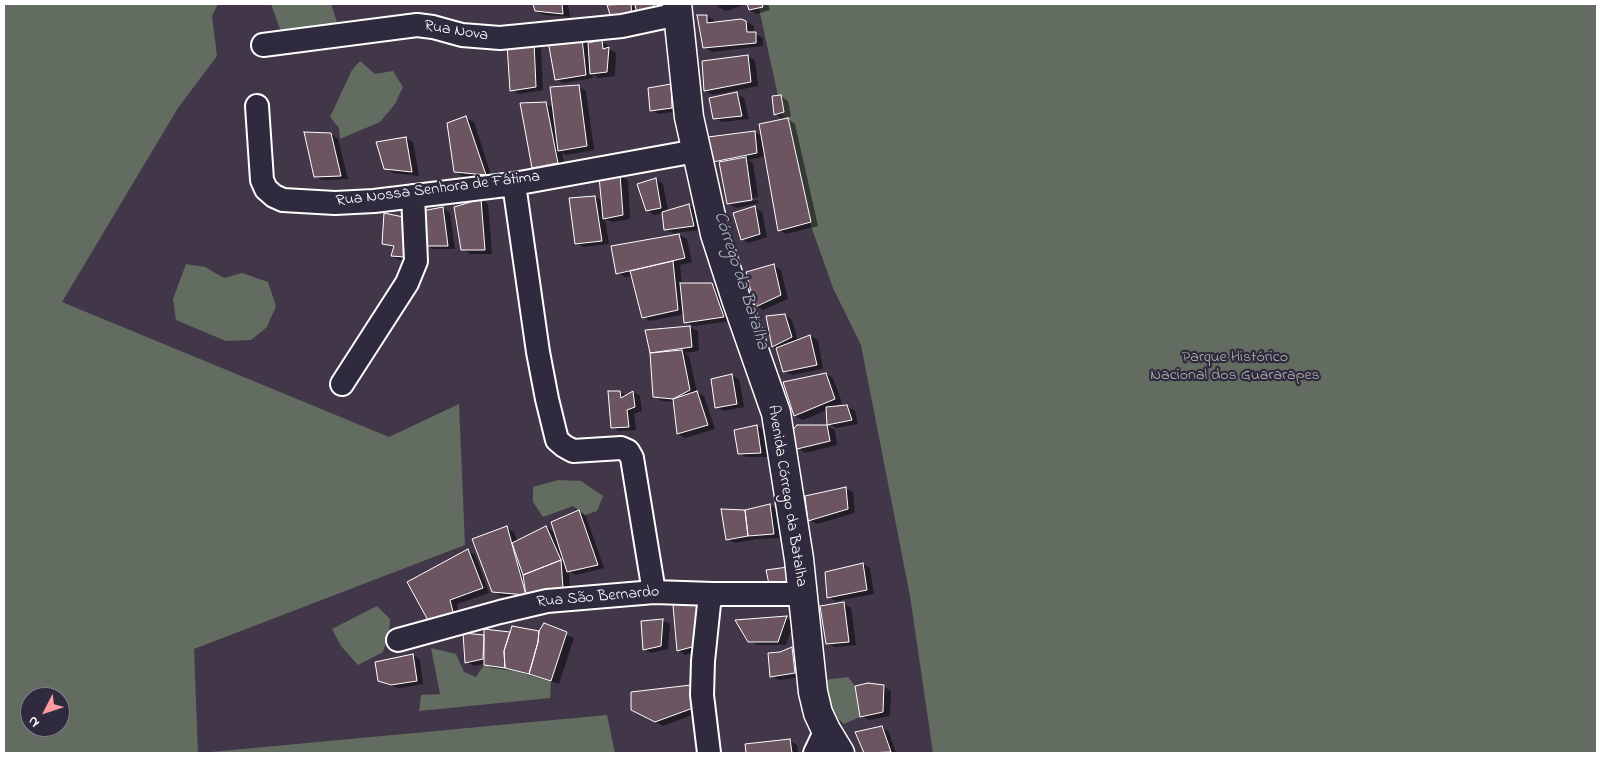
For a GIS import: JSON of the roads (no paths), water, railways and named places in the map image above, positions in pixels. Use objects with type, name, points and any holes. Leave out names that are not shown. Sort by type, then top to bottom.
[{"type":"street","name":"Rua Nova","points":[[263,45],[416,26],[433,27],[462,36],[500,38],[622,26],[678,9]]},
{"type":"street","name":"Avenida Córrego da Batalha","points":[[678,9],[689,117],[715,234],[776,413],[799,559],[820,742],[840,753]]},
{"type":"street","name":"Rua Nossa Senhora de Fátima","points":[[257,106],[262,180],[266,189],[274,196],[283,200],[335,203],[374,201],[514,184],[696,151]]},
{"type":"street","points":[[514,184],[538,352],[557,440],[573,451],[621,448],[628,451],[632,458],[654,592]]},
{"type":"street","points":[[342,384],[407,282],[416,261],[413,196]]},
{"type":"street","name":"Rua São Bernardo","points":[[398,640],[547,601],[654,592],[802,594]]},
{"type":"street","points":[[709,753],[702,695],[703,661],[709,604],[713,594]]},
{"type":"water label","name":"Córrego da Batalha","points":[[740,281]]},
{"type":"park label","name":"Parque Histórico Nacional dos Guararapes","points":[[1235,367]]}]
